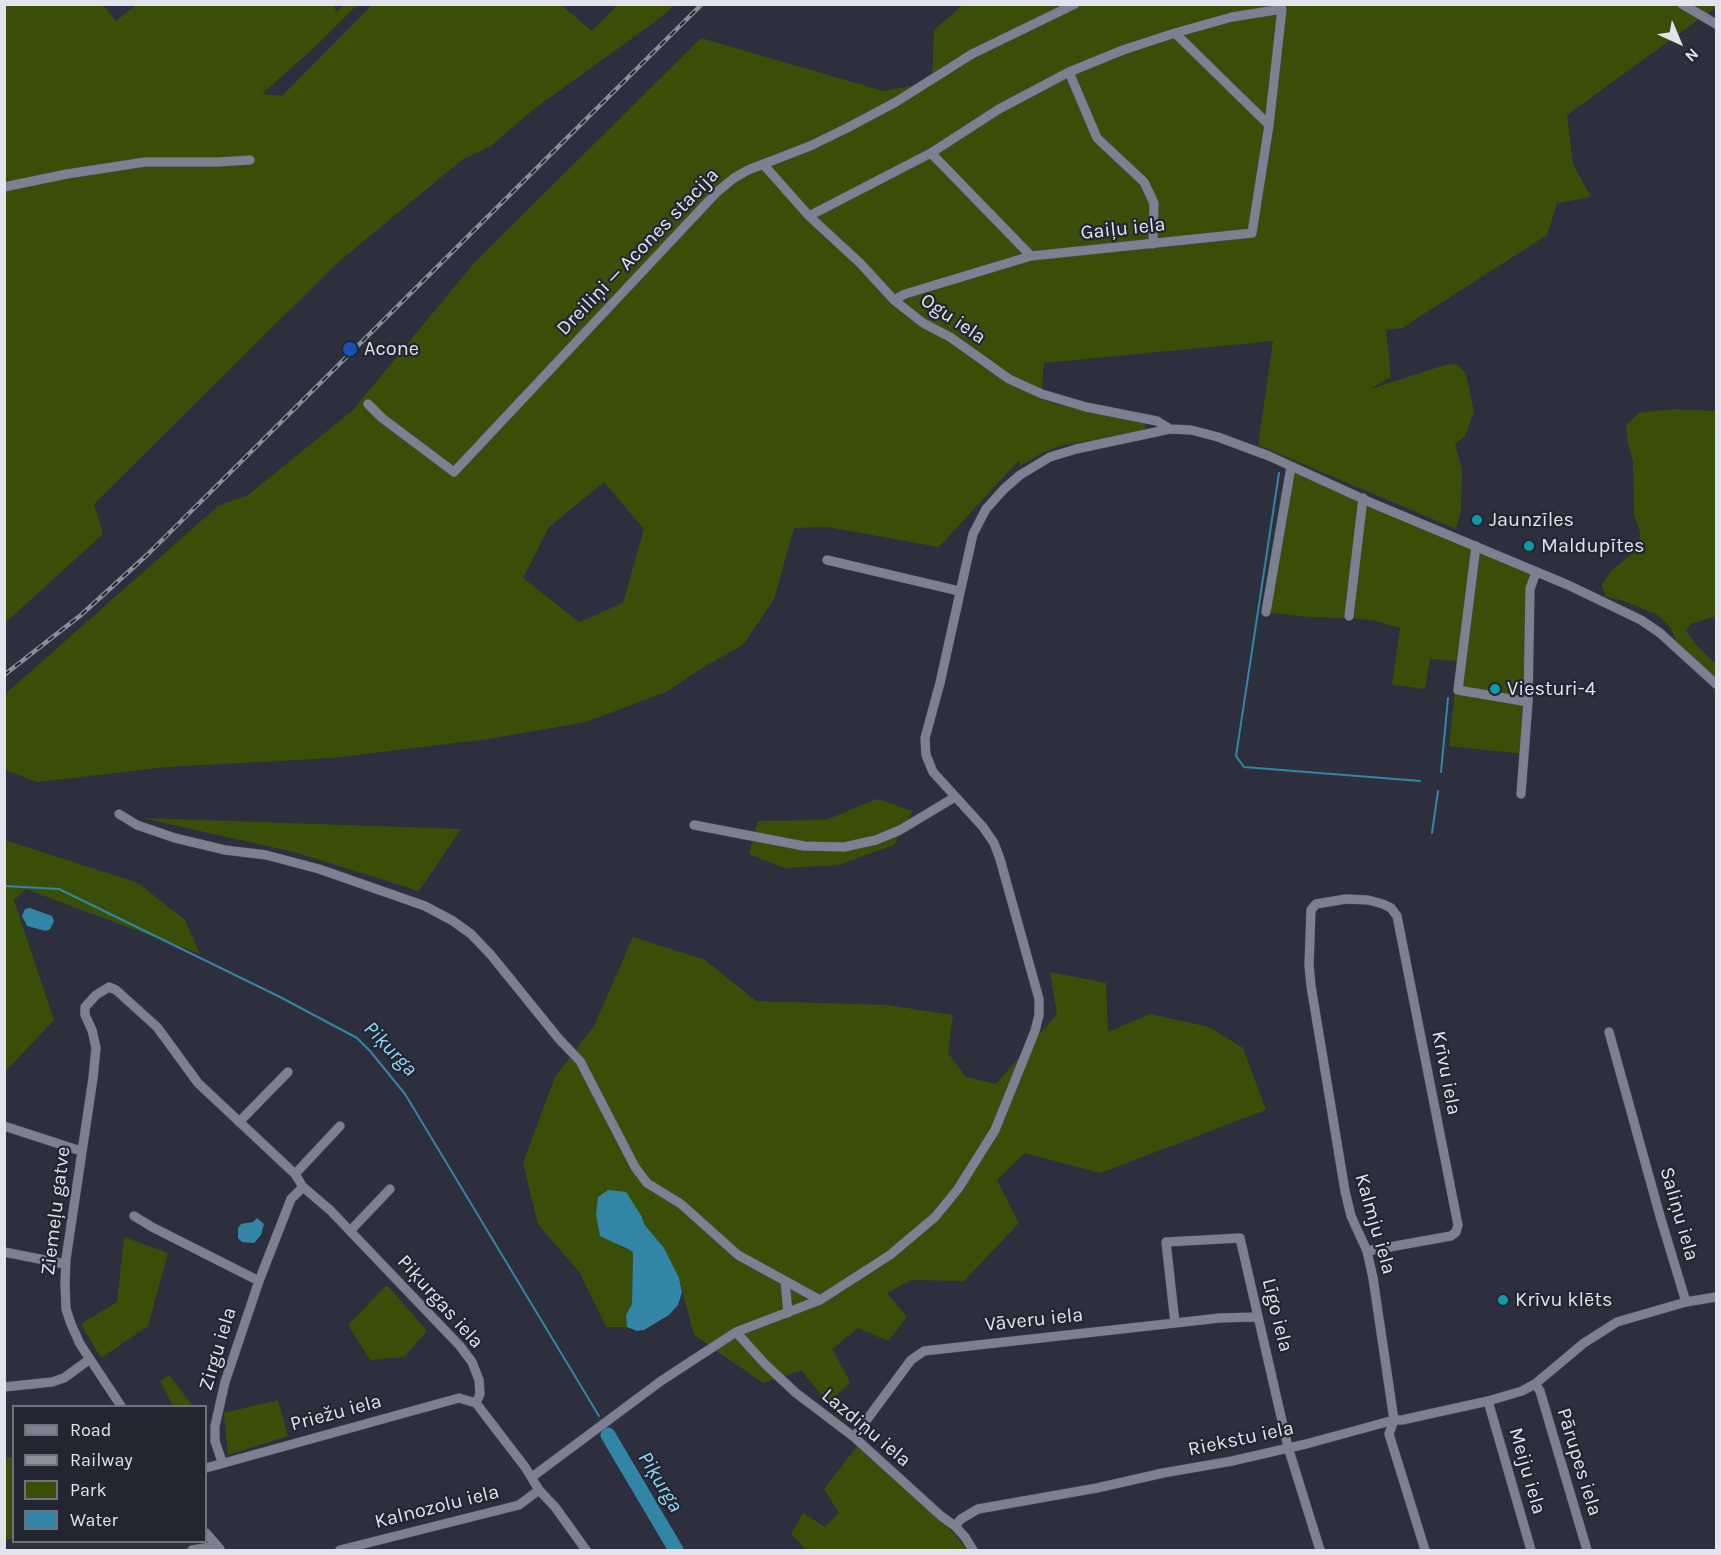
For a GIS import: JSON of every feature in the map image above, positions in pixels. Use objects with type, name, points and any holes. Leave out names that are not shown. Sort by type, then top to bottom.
[{"type":"street","name":"Dreiliņi — Acones stacija","points":[[368,404],[382,418],[454,472],[717,192],[734,178],[847,128],[896,102],[972,54],[1076,4]]},
{"type":"street","points":[[1682,4],[1716,24]]},
{"type":"street","name":"Gaiļu iela","points":[[809,216],[931,153],[999,109],[1069,72],[1123,50],[1175,33],[1232,17],[1283,7],[1269,124],[1252,233],[1031,256],[905,294],[894,300]]},
{"type":"street","points":[[1175,33],[1269,124]]},
{"type":"street","points":[[1069,72],[1097,138],[1144,182],[1154,203],[1153,244]]},
{"type":"street","points":[[931,153],[1031,256]]},
{"type":"street","points":[[4,187],[146,162],[250,160]]},
{"type":"street","name":"Ogu iela","points":[[762,164],[809,216],[860,263],[894,300],[924,323],[950,337],[1009,379],[1029,389],[1086,407],[1157,421],[1170,429]]},
{"type":"street","points":[[532,1477],[661,1382],[736,1332],[820,1300],[890,1255],[936,1216],[958,1189],[995,1130],[1035,1031],[1040,999],[1000,859],[993,843],[983,827],[933,771],[926,755],[925,738],[940,684],[973,534],[986,509],[1020,475],[1050,457],[1076,449],[1170,429],[1191,430],[1218,437],[1450,534],[1641,620],[1660,633],[1716,684]]},
{"type":"street","points":[[1266,612],[1291,467]]},
{"type":"street","points":[[1349,616],[1363,498]]},
{"type":"street","points":[[1476,546],[1458,690],[1528,702]]},
{"type":"street","points":[[827,560],[959,591]]},
{"type":"street","points":[[1521,794],[1528,702],[1530,589],[1536,572]]},
{"type":"street","points":[[694,825],[804,846],[844,847],[876,840],[900,830],[955,797]]},
{"type":"street","points":[[119,814],[137,825],[175,838],[225,850],[266,855],[319,869],[425,906],[453,921],[471,934],[491,955],[559,1039],[580,1061],[635,1167],[647,1183],[681,1204],[738,1255],[820,1300]]},
{"type":"street","name":"Krīvu iela","points":[[1316,904],[1346,899],[1368,900],[1391,908],[1397,916],[1458,1225],[1456,1232],[1451,1236],[1367,1251]]},
{"type":"street","name":"Kalmju iela","points":[[1316,904],[1311,910],[1309,965],[1311,986],[1345,1191],[1351,1216],[1367,1251],[1373,1278],[1394,1420],[1389,1434],[1425,1551]]},
{"type":"street","name":"Piķurgas iela","points":[[85,1007],[102,990],[109,987],[116,990],[157,1027],[198,1083],[295,1174],[303,1187],[330,1210],[460,1346],[472,1362],[479,1380],[480,1394],[476,1403]]},
{"type":"street","name":"Ziemeļu gatve","points":[[85,1007],[96,1048],[65,1264],[66,1309],[80,1344],[120,1405]]},
{"type":"street","name":"Saliņu iela","points":[[1609,1032],[1686,1302]]},
{"type":"street","points":[[239,1122],[288,1072]]},
{"type":"street","points":[[4,1126],[81,1151]]},
{"type":"street","points":[[295,1174],[340,1126]]},
{"type":"street","name":"Zirgu iela","points":[[222,1462],[215,1441],[214,1426],[231,1360],[291,1199],[303,1187]]},
{"type":"street","points":[[350,1231],[390,1189]]},
{"type":"street","points":[[134,1216],[259,1281]]},
{"type":"street","name":"Līgo iela","points":[[1175,1323],[1166,1242],[1240,1238],[1288,1447],[1320,1551]]},
{"type":"street","points":[[4,1252],[65,1264]]},
{"type":"street","points":[[785,1281],[788,1313]]},
{"type":"street","name":"Riekstu iela","points":[[955,1526],[961,1519],[978,1509],[1232,1461],[1394,1420],[1488,1401],[1522,1391],[1535,1384],[1584,1343],[1617,1322],[1686,1302],[1716,1297]]},
{"type":"street","name":"Vāveru iela","points":[[854,1437],[911,1360],[924,1351],[1236,1317],[1258,1319]]},
{"type":"street","name":"Lazdiņu iela","points":[[736,1332],[796,1393],[854,1437],[955,1526],[973,1551]]},
{"type":"street","points":[[4,1387],[52,1382],[64,1378],[90,1359]]},
{"type":"street","name":"Pārupes iela","points":[[1535,1384],[1540,1391],[1587,1551]]},
{"type":"street","name":"Priežu iela","points":[[207,1468],[459,1398],[476,1403]]},
{"type":"street","name":"Meiju iela","points":[[1488,1401],[1531,1551]]},
{"type":"street","points":[[476,1403],[532,1477],[539,1490],[555,1507],[582,1549]]},
{"type":"street","name":"Kalnozolu iela","points":[[340,1551],[519,1505],[539,1490]]},
{"type":"street","points":[[207,1534],[219,1548]]},
{"type":"street","points":[[192,1551],[219,1548]]},
{"type":"green space","points":[[334,4],[336,12],[344,5],[357,5],[262,94],[282,96],[372,5],[561,5],[592,31],[617,5],[675,5],[534,109],[491,146],[463,159],[336,264],[94,504],[103,534],[5,623],[4,5],[103,5],[116,21],[136,5]]},
{"type":"green space","points":[[963,5],[1716,5],[1567,115],[1573,164],[1591,197],[1557,203],[1547,235],[1402,328],[1386,330],[1391,377],[1370,389],[1445,365],[1457,364],[1466,374],[1474,412],[1465,436],[1455,444],[1462,469],[1461,509],[1456,529],[1258,445],[1273,341],[1044,363],[1041,399],[1145,423],[1145,430],[1064,445],[1044,452],[1020,466],[1019,460],[939,547],[827,527],[794,528],[774,599],[743,645],[666,692],[586,722],[489,739],[332,758],[167,767],[37,782],[5,770],[4,695],[218,506],[248,495],[353,410],[474,263],[701,38],[883,91],[932,82],[934,30]],"holes":[[[604,482],[644,529],[623,603],[579,622],[523,578],[549,527]]]},
{"type":"green space","points":[[1672,409],[1716,411],[1716,616],[1691,624],[1686,631],[1697,646],[1716,664],[1716,681],[1679,647],[1670,627],[1658,615],[1605,596],[1602,584],[1612,570],[1639,548],[1640,532],[1634,515],[1633,461],[1626,425],[1639,413]]},
{"type":"green space","points":[[1291,467],[1536,572],[1530,589],[1524,754],[1449,746],[1458,661],[1430,659],[1425,689],[1392,685],[1400,628],[1376,621],[1352,618],[1308,617],[1266,612]]},
{"type":"green space","points":[[877,799],[913,811],[894,845],[838,865],[785,868],[749,854],[758,821],[826,820]]},
{"type":"green space","points":[[142,818],[461,829],[419,891],[294,852]]},
{"type":"green space","points":[[5,840],[138,883],[185,920],[200,954],[26,889],[14,900],[54,1020],[5,1072]]},
{"type":"green space","points":[[633,937],[705,960],[756,1001],[887,1005],[953,1015],[948,1053],[966,1077],[996,1084],[1057,1014],[1050,972],[1106,983],[1108,1032],[1150,1014],[1209,1027],[1243,1048],[1266,1110],[1100,1173],[1025,1153],[997,1180],[1019,1223],[964,1281],[911,1280],[887,1293],[907,1317],[888,1341],[858,1328],[832,1349],[850,1382],[828,1403],[801,1370],[763,1383],[694,1335],[679,1278],[664,1248],[644,1224],[642,1217],[620,1247],[633,1253],[632,1304],[626,1315],[627,1327],[606,1327],[580,1273],[538,1224],[523,1163],[555,1077],[594,1026]]},
{"type":"green space","points":[[124,1237],[168,1253],[148,1326],[101,1358],[81,1324],[117,1302]]},
{"type":"green space","points":[[387,1285],[427,1331],[404,1357],[370,1360],[348,1325]]},
{"type":"green space","points":[[169,1375],[192,1405],[172,1405],[160,1381]]},
{"type":"green space","points":[[278,1400],[288,1436],[228,1455],[224,1413]]},
{"type":"green space","points":[[858,1445],[955,1534],[967,1550],[806,1550],[791,1534],[803,1513],[825,1527],[839,1513],[824,1489]]},
{"type":"green space","points":[[5,1457],[12,1457],[12,1538],[5,1540]]},
{"type":"water","points":[[30,908],[52,916],[54,921],[50,929],[46,931],[27,926],[22,916],[25,909]]},
{"type":"water","points":[[608,1190],[626,1192],[644,1224],[664,1248],[679,1278],[682,1292],[678,1305],[669,1315],[644,1330],[637,1331],[627,1327],[626,1315],[632,1304],[633,1253],[600,1236],[596,1214],[598,1197]]},
{"type":"water","points":[[257,1218],[264,1224],[261,1235],[254,1243],[242,1242],[238,1238],[238,1228],[241,1224],[253,1222]]},
{"type":"waterway","points":[[1279,473],[1236,756],[1244,767],[1420,781]]},
{"type":"waterway","points":[[1441,772],[1448,698]]},
{"type":"waterway","points":[[1432,833],[1438,791]]},
{"type":"waterway","name":"Piķurga","points":[[4,886],[59,889],[280,997],[357,1038],[405,1094],[599,1416]]},
{"type":"waterway","name":"Piķurga","points":[[608,1435],[676,1550]]},
{"type":"railway","points":[[4,675],[81,615],[148,554],[702,4]]},
{"type":"place","name":"Acone","points":[[350,349]]},
{"type":"place","name":"Jaunzīles","points":[[1477,520]]},
{"type":"place","name":"Maldupītes","points":[[1529,546]]},
{"type":"place","name":"Viesturi-4","points":[[1495,689]]},
{"type":"place","name":"Krīvu klēts","points":[[1503,1300]]}]
